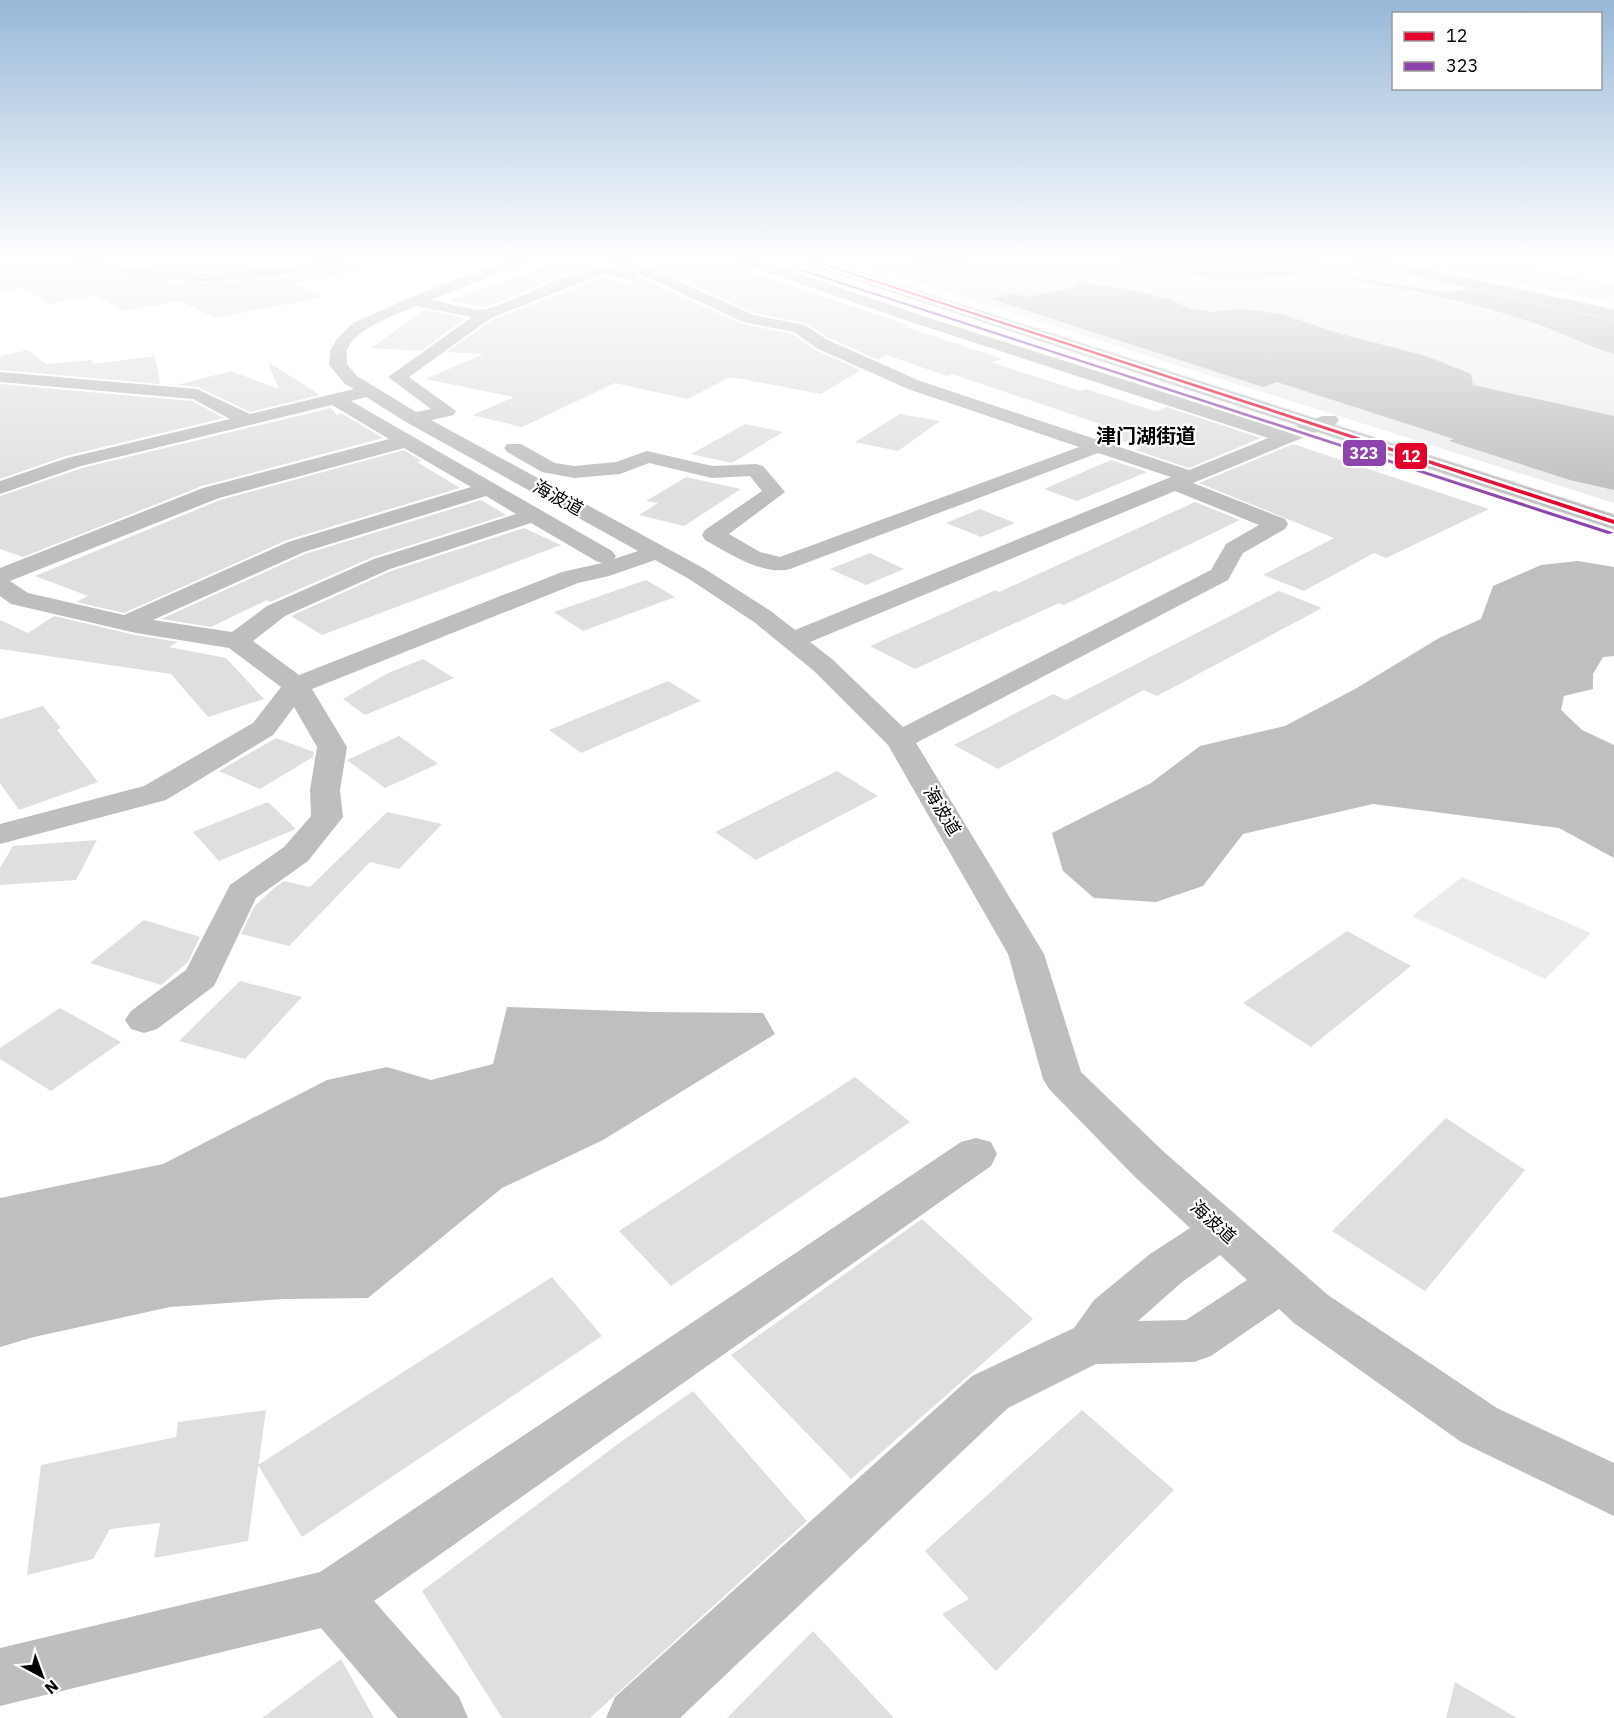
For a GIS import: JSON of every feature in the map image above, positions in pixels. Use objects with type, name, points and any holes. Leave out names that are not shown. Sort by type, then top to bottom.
[{"type":"street","name":"海波道","points":[[346,338],[338,351],[338,365],[351,380],[369,391],[409,430],[649,547],[697,574],[763,617],[823,665],[900,740],[1026,954],[1063,1079],[1149,1164],[1311,1309],[1479,1425],[1614,1490]]},
{"type":"street","points":[[452,338],[397,377],[447,411],[468,422]]},
{"type":"street","points":[[814,338],[822,344],[914,385],[1099,446],[1182,480],[1277,524],[1234,549],[1220,575],[900,740]]},
{"type":"street","points":[[977,338],[1286,437]]},
{"type":"street","points":[[1057,338],[1322,422],[1614,510]]},
{"type":"street","points":[[1067,338],[1614,522]]},
{"type":"street","points":[[0,377],[197,394],[247,420]]},
{"type":"street","points":[[0,488],[74,462],[369,391]]},
{"type":"street","points":[[334,399],[409,430],[488,489],[604,556]]},
{"type":"street","points":[[0,576],[211,493],[409,430],[447,411]]},
{"type":"street","points":[[792,640],[1322,422]]},
{"type":"street","points":[[498,439],[549,468],[574,472],[620,468],[647,458],[712,472],[756,470],[774,492],[712,535],[752,557],[782,564],[1099,446]]},
{"type":"street","points":[[126,623],[296,547],[488,489]]},
{"type":"street","points":[[237,641],[276,611],[382,564],[534,515]]},
{"type":"street","points":[[571,577],[586,563],[604,556],[649,547]]},
{"type":"street","points":[[0,834],[155,793],[263,729],[296,686],[571,577],[601,571],[649,547]]},
{"type":"street","points":[[0,585],[20,599],[126,623],[237,641],[296,686],[332,747],[325,790],[327,817],[296,854],[242,892],[201,977],[144,1020]]},
{"type":"street","points":[[0,1677],[332,1597],[976,1154]]},
{"type":"street","points":[[1091,1343],[1111,1315],[1166,1268],[1222,1230]]},
{"type":"street","points":[[636,1718],[990,1392],[1091,1343],[1194,1341],[1281,1283]]},
{"type":"street","points":[[332,1597],[438,1718]]},
{"type":"shaded area","points":[[1093,338],[1614,338],[1614,503]]},
{"type":"shaded area","points":[[1112,338],[1358,338],[1426,356],[1471,374],[1473,385],[1614,416],[1614,490],[1570,480],[1449,441],[1454,439],[1277,382],[1263,387]]},
{"type":"shaded area","points":[[1572,338],[1614,338],[1614,354]]},
{"type":"shaded area","points":[[1578,561],[1614,567],[1614,656],[1603,657],[1593,674],[1593,689],[1564,696],[1561,710],[1582,730],[1614,745],[1614,858],[1559,828],[1373,804],[1243,834],[1203,886],[1156,902],[1094,898],[1063,871],[1052,833],[1151,783],[1200,746],[1285,726],[1355,689],[1439,638],[1481,619],[1493,586],[1541,565]]},
{"type":"shaded area","points":[[1462,877],[1591,933],[1545,979],[1412,916]]},
{"type":"shaded area","points":[[507,1007],[763,1013],[775,1034],[603,1140],[502,1188],[368,1298],[284,1299],[170,1307],[34,1337],[0,1347],[0,1198],[163,1164],[327,1080],[387,1067],[431,1080],[493,1064]]},
{"type":"building","points":[[385,338],[438,338],[421,351],[371,348]]},
{"type":"building","points":[[466,338],[799,338],[815,350],[861,370],[821,394],[731,377],[687,399],[615,383],[522,427],[472,415],[514,397],[425,379],[484,354],[447,352]]},
{"type":"building","points":[[829,338],[939,338],[1003,359],[991,362],[1080,391],[1086,389],[1155,411],[1167,407],[1261,438],[1189,468],[1135,450],[1141,448],[1118,440],[1121,431],[952,374],[947,376],[886,355],[878,360]]},
{"type":"building","points":[[28,350],[46,364],[93,360],[92,364],[155,356],[160,384],[0,370],[0,356]]},
{"type":"building","points":[[268,362],[320,395],[250,412],[198,387],[177,385],[231,371],[279,389]]},
{"type":"building","points":[[0,384],[192,401],[224,418],[66,456],[0,479]]},
{"type":"building","points":[[331,408],[337,415],[341,413],[383,438],[202,486],[23,557],[0,549],[0,496],[82,468]]},
{"type":"building","points":[[900,414],[940,421],[898,451],[855,442]]},
{"type":"building","points":[[745,424],[783,432],[732,463],[691,454]]},
{"type":"building","points":[[1293,444],[1489,509],[1386,558],[1374,553],[1304,591],[1263,575],[1334,538],[1199,483]]},
{"type":"building","points":[[404,450],[422,461],[417,462],[460,488],[287,540],[124,613],[76,602],[88,596],[35,576],[220,500]]},
{"type":"building","points":[[1111,460],[1147,472],[1077,501],[1044,489]]},
{"type":"building","points":[[686,477],[741,489],[684,526],[639,515],[658,503],[646,501]]},
{"type":"building","points":[[481,500],[506,515],[373,557],[270,602],[267,600],[211,627],[161,619],[305,554]]},
{"type":"building","points":[[1195,502],[1240,520],[1064,605],[1059,603],[915,669],[870,646],[996,590],[999,592]]},
{"type":"building","points":[[980,509],[1015,523],[981,537],[946,523]]},
{"type":"building","points":[[524,528],[561,545],[322,635],[291,616],[391,571]]},
{"type":"building","points":[[870,553],[904,569],[866,585],[830,569]]},
{"type":"building","points":[[646,580],[675,597],[583,631],[554,612]]},
{"type":"building","points":[[1279,591],[1322,608],[1157,696],[1144,690],[998,769],[954,745],[1053,694],[1066,700]]},
{"type":"building","points":[[54,616],[135,635],[178,642],[169,647],[226,658],[264,699],[208,717],[171,674],[0,649],[0,620],[28,633]]},
{"type":"building","points":[[423,659],[454,678],[365,715],[343,699],[388,673]]},
{"type":"building","points":[[668,681],[701,701],[581,753],[549,730]]},
{"type":"building","points":[[43,706],[61,728],[57,730],[98,782],[19,810],[0,783],[0,719]]},
{"type":"building","points":[[399,736],[438,764],[385,788],[347,760]]},
{"type":"building","points":[[276,738],[314,752],[313,757],[260,789],[219,771]]},
{"type":"building","points":[[837,771],[878,796],[756,860],[715,832]]},
{"type":"building","points":[[268,802],[296,829],[219,861],[193,832]]},
{"type":"building","points":[[387,812],[442,824],[399,869],[370,862],[289,946],[241,934],[254,907],[274,888],[284,881],[310,887]]},
{"type":"building","points":[[97,840],[76,880],[0,885],[0,868],[13,846]]},
{"type":"building","points":[[144,920],[200,937],[188,962],[161,985],[90,963]]},
{"type":"building","points":[[1347,931],[1411,966],[1311,1047],[1243,1003]]},
{"type":"building","points":[[240,981],[302,997],[245,1059],[179,1041]]},
{"type":"building","points":[[60,1008],[121,1042],[51,1091],[0,1059],[0,1048]]},
{"type":"building","points":[[855,1077],[910,1122],[671,1286],[619,1231]]},
{"type":"building","points":[[1446,1118],[1525,1170],[1425,1291],[1332,1231]]},
{"type":"building","points":[[922,1219],[1033,1319],[851,1479],[731,1355]]},
{"type":"building","points":[[552,1277],[602,1336],[302,1537],[258,1465]]},
{"type":"building","points":[[693,1391],[807,1521],[590,1718],[502,1718],[422,1591],[622,1441]]},
{"type":"building","points":[[266,1410],[248,1541],[154,1558],[160,1523],[110,1529],[93,1559],[27,1575],[41,1465],[176,1437],[178,1422]]},
{"type":"building","points":[[1082,1410],[1174,1490],[996,1671],[942,1614],[969,1599],[925,1551]]},
{"type":"building","points":[[813,1631],[894,1718],[727,1718]]},
{"type":"building","points":[[341,1659],[374,1718],[262,1718]]},
{"type":"building","points":[[1455,1682],[1517,1718],[1446,1718]]},
{"type":"transit line","name":"323","points":[[1011,338],[1610,533]]},
{"type":"transit line","name":"12","points":[[1049,338],[1614,522]]},
{"type":"district","name":"津门湖街道","points":[[1146,436]]}]
